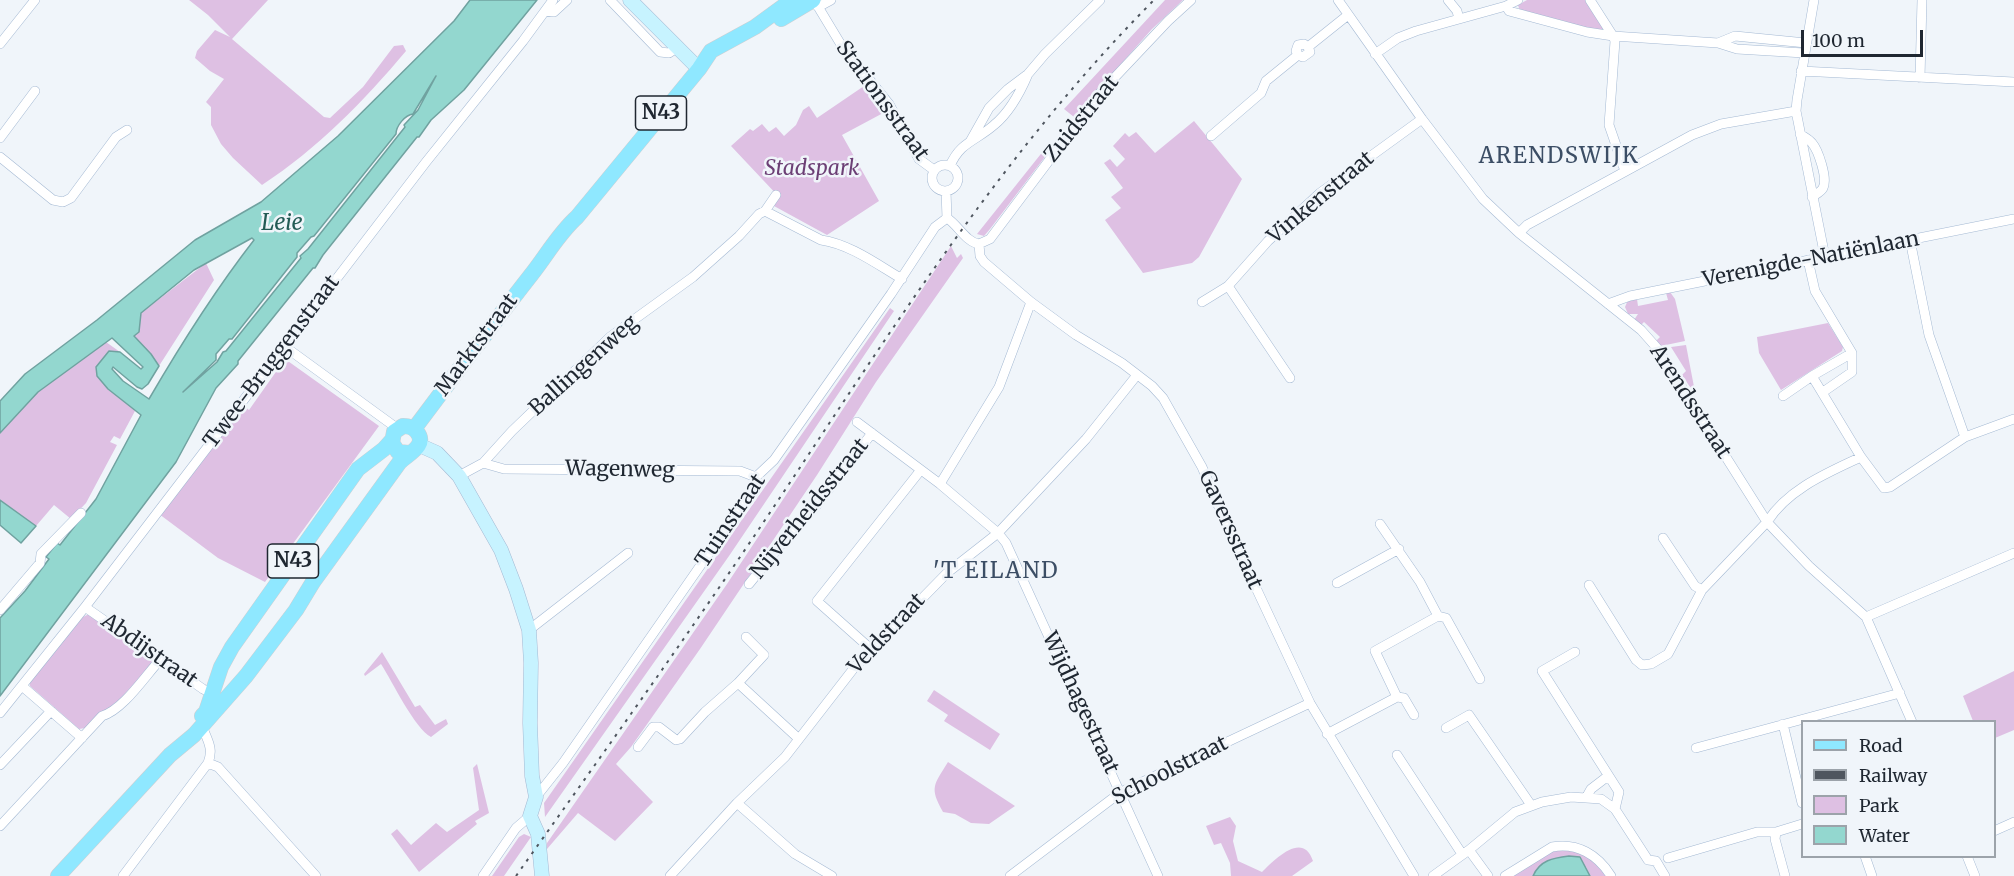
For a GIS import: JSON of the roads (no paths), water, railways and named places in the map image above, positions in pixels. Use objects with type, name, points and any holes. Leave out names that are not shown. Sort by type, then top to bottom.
[{"type":"main road","name":"Marktstraat","points":[[414,429],[563,230],[582,211],[699,69],[711,51],[755,27],[792,0]]},
{"type":"main road","name":"Marktstraat","points":[[699,69],[815,2]]},
{"type":"main road","points":[[406,426],[414,429],[419,437],[414,449],[398,452],[394,448],[395,434],[406,426]]},
{"type":"main road","name":"N43","points":[[218,698],[221,667],[232,647],[358,469],[384,449],[395,434]]},
{"type":"main road","name":"N43","points":[[58,876],[197,726],[218,698],[246,676],[296,610],[319,574],[399,463],[414,449]]},
{"type":"street","points":[[0,44],[35,0]]},
{"type":"street","name":"Twee-Bruggenstraat","points":[[0,713],[86,607],[553,0]]},
{"type":"street","points":[[545,12],[554,12],[567,0]]},
{"type":"street","points":[[610,0],[660,52],[669,53],[675,49]]},
{"type":"street","points":[[815,2],[831,0]]},
{"type":"street","points":[[970,140],[989,108],[1008,88],[1028,74],[1100,0]]},
{"type":"street","name":"Zuidstraat","points":[[979,244],[990,239],[1099,94],[1152,37],[1191,0]]},
{"type":"street","name":"Arendsstraat","points":[[1338,0],[1422,119],[1483,199],[1520,233],[1641,330],[1657,348],[1767,522],[1809,566],[1866,616],[1911,720]]},
{"type":"street","points":[[1448,0],[1457,11],[1459,19]]},
{"type":"street","points":[[1375,54],[1398,38],[1506,6],[1518,0]]},
{"type":"street","points":[[1590,0],[1615,41],[1609,125],[1625,171]]},
{"type":"street","points":[[1814,0],[1796,111],[1825,257]]},
{"type":"street","points":[[1920,78],[1922,0]]},
{"type":"street","points":[[635,2],[675,49],[699,69]]},
{"type":"street","name":"Stationsstraat","points":[[815,2],[840,43],[889,104],[919,159],[934,170]]},
{"type":"street","points":[[1506,6],[1509,11],[1587,32],[1613,36],[1718,43],[1735,36],[1805,48]]},
{"type":"street","points":[[1211,136],[1261,93],[1266,81],[1298,55],[1306,57],[1310,52],[1308,47],[1348,15]]},
{"type":"street","points":[[1801,70],[2014,82]]},
{"type":"street","points":[[950,166],[956,153],[970,140],[990,129],[1000,120],[1016,99],[1028,74]]},
{"type":"street","points":[[0,138],[35,91]]},
{"type":"street","points":[[1520,233],[1527,225],[1692,135],[1720,124],[1796,111]]},
{"type":"street","name":"Vinkenstraat","points":[[1202,302],[1228,286],[1268,241],[1320,193],[1422,119]]},
{"type":"street","points":[[0,157],[53,200],[63,202],[71,198],[116,137],[127,130]]},
{"type":"street","points":[[1800,134],[1812,143],[1822,164],[1825,178],[1822,191],[1812,197]]},
{"type":"street","name":"Stationsstraat","points":[[940,166],[950,166],[956,171],[957,180],[954,187],[946,191],[939,190],[934,185],[932,177],[934,170],[940,166]]},
{"type":"street","name":"Stationsstraat","points":[[946,191],[947,218]]},
{"type":"street","name":"Ballingenweg","points":[[459,476],[483,463],[512,431],[608,339],[693,277],[739,236],[759,214],[765,211],[776,195]]},
{"type":"street","points":[[765,211],[821,240],[832,242],[868,259],[902,279]]},
{"type":"street","points":[[947,218],[954,222],[973,242],[979,244]]},
{"type":"street","name":"Tuinstraat","points":[[536,797],[563,763],[746,500],[756,477],[774,460],[902,279],[935,227],[947,218]]},
{"type":"street","name":"Verenigde-Natiënlaan","points":[[1608,304],[1630,296],[2014,219]]},
{"type":"street","points":[[1910,240],[1929,335],[1965,437]]},
{"type":"street","name":"Gaversstraat","points":[[979,244],[980,255],[984,262],[1030,302],[1137,375],[1163,398],[1202,467],[1310,703],[1414,876]]},
{"type":"street","points":[[1808,260],[1815,291],[1852,352],[1852,372],[1823,392]]},
{"type":"street","points":[[1228,286],[1290,378]]},
{"type":"street","points":[[940,484],[999,387],[1030,302]]},
{"type":"street","points":[[285,346],[395,434]]},
{"type":"street","points":[[1783,396],[1852,352]]},
{"type":"street","name":"Veldstraat","points":[[675,874],[737,803],[785,757],[854,668],[947,573],[998,533],[1086,439],[1137,375]]},
{"type":"street","points":[[1812,376],[1861,457],[1884,488],[1890,487],[1965,437],[2014,419]]},
{"type":"street","name":"Nijverheidsstraat","points":[[857,422],[940,484],[998,533]]},
{"type":"street","name":"Nijverheidsstraat","points":[[749,584],[792,531],[813,510],[872,433]]},
{"type":"street","points":[[414,449],[437,453],[459,476],[501,550],[529,630],[531,765],[536,797],[530,816],[516,828],[483,876]]},
{"type":"street","points":[[1589,585],[1636,660],[1642,665],[1651,664],[1668,654],[1702,590],[1767,522],[1773,512],[1811,481],[1861,457]]},
{"type":"street","name":"Wagenweg","points":[[483,463],[504,469],[740,471],[756,477]]},
{"type":"street","points":[[872,650],[817,600],[920,471]]},
{"type":"street","points":[[0,610],[40,563],[41,554],[81,513]]},
{"type":"street","points":[[1380,524],[1420,582],[1438,616]]},
{"type":"street","name":"Wijdhagestraat","points":[[998,533],[1006,543],[1158,876]]},
{"type":"street","points":[[1663,538],[1695,586],[1702,590]]},
{"type":"street","points":[[1336,583],[1399,549]]},
{"type":"street","points":[[529,630],[628,553]]},
{"type":"street","points":[[1866,616],[2014,553]]},
{"type":"street","name":"Abdijstraat","points":[[86,607],[218,698]]},
{"type":"street","points":[[1397,697],[1375,651],[1438,616],[1446,618],[1480,679]]},
{"type":"street","points":[[638,747],[653,727],[659,727],[676,740],[680,739],[705,712],[738,683],[764,655],[746,637]]},
{"type":"street","points":[[1575,652],[1542,672],[1619,792],[1615,809]]},
{"type":"street","points":[[0,826],[102,716],[110,713],[123,702],[160,660]]},
{"type":"street","points":[[738,683],[799,740]]},
{"type":"street","points":[[21,686],[82,738]]},
{"type":"street","points":[[1696,748],[1900,693]]},
{"type":"street","points":[[1327,734],[1397,697],[1404,698],[1414,715]]},
{"type":"street","name":"Schoolstraat","points":[[1010,876],[1121,792],[1310,703]]},
{"type":"street","points":[[0,765],[51,711]]},
{"type":"street","points":[[1446,728],[1469,715],[1531,805]]},
{"type":"street","points":[[1783,724],[1801,795]]},
{"type":"street","points":[[123,876],[208,763],[211,752],[209,741],[197,726]]},
{"type":"street","points":[[1397,755],[1466,852],[1488,876]]},
{"type":"street","points":[[208,763],[218,767],[310,874]]},
{"type":"street","points":[[1586,798],[1591,789],[1608,776]]},
{"type":"street","points":[[1437,875],[1515,812],[1557,798],[1586,798],[1601,799],[1615,809],[1648,860],[1656,861],[1665,876]]},
{"type":"street","points":[[737,803],[795,854],[832,876]]},
{"type":"street","points":[[530,816],[538,834],[542,876]]},
{"type":"street","points":[[1996,831],[2014,822]]},
{"type":"street","points":[[1668,858],[1757,832],[1776,832],[1801,825]]},
{"type":"street","points":[[1776,832],[1775,838],[1785,876]]},
{"type":"street","points":[[1505,876],[1557,846],[1584,850],[1604,864],[1611,876]]},
{"type":"street","points":[[1866,858],[1872,876]]},
{"type":"street","points":[[1968,858],[1975,876]]},
{"type":"water","name":"Leie","points":[[470,0],[537,0],[464,90],[431,120],[315,268],[238,361],[238,364],[216,388],[176,462],[0,696],[0,618],[25,591],[49,559],[46,557],[57,543],[60,545],[96,499],[141,415],[108,389],[97,376],[96,367],[109,351],[120,352],[141,369],[143,367],[112,338],[38,392],[0,433],[0,401],[25,374],[97,320],[195,240],[261,202],[338,136],[454,21]],"holes":[[[436,76],[418,110],[308,249],[300,256],[301,258],[217,362],[183,392],[216,360],[216,354],[229,339],[232,339],[297,257],[297,253],[314,236],[396,134],[402,121],[413,114]],[[252,238],[254,240],[199,317],[149,399],[123,381],[112,369],[113,367],[142,389],[148,384],[159,366],[134,336],[139,332],[141,313],[194,270]]]},
{"type":"water","points":[[0,500],[36,526],[21,543],[0,525]]},
{"type":"water","points":[[1569,856],[1580,857],[1590,876],[1533,876],[1543,863]]},
{"type":"railway","points":[[516,876],[702,612],[899,319],[994,186],[1097,60],[1154,0]]},
{"type":"district","name":"ARENDSWIJK","points":[[1559,157]]},
{"type":"district","name":"'T EILAND","points":[[996,572]]},
{"type":"park label","name":"Stadspark","points":[[812,169]]}]
